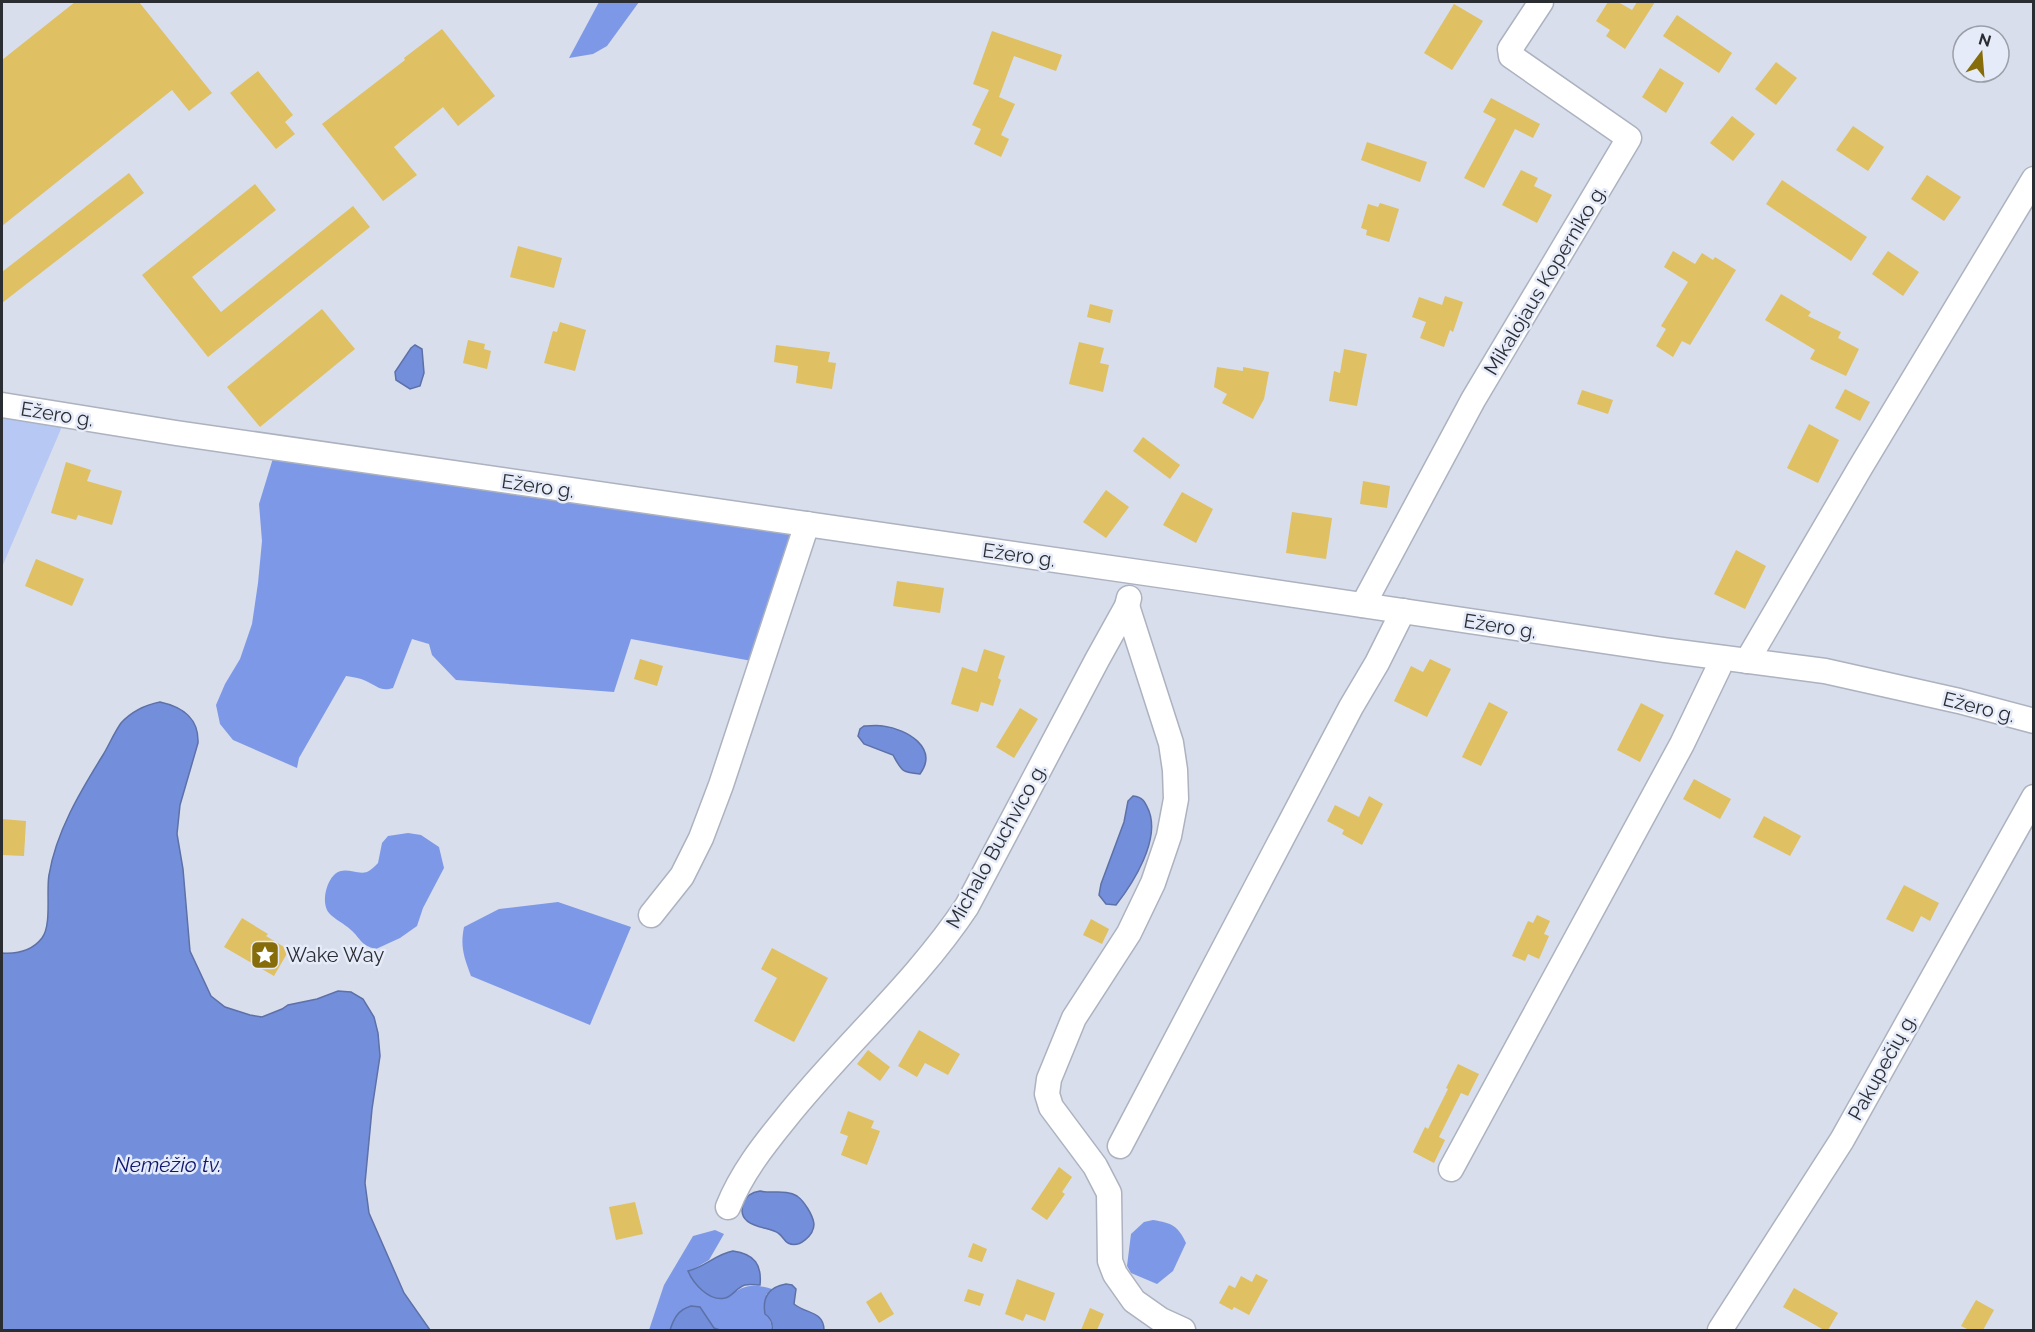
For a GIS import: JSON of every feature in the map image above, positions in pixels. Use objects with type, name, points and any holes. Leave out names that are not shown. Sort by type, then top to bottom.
[{"type":"street","name":"Mikalojaus Koperniko g.","points":[[1363,605],[1473,400],[1629,138],[1511,56],[1510,50],[1541,2]]},
{"type":"street","points":[[1747,662],[1860,468],[2034,179]]},
{"type":"street","name":"Ežero g.","points":[[2,405],[209,438],[1747,662],[1825,671],[1959,701],[2034,721]]},
{"type":"street","points":[[651,915],[682,876],[701,838],[722,785],[807,524]]},
{"type":"street","name":"Michalo Buchvico g.","points":[[728,1207],[735,1188],[774,1132],[811,1086],[869,1025],[946,935],[967,906],[1127,606],[1133,572]]},
{"type":"street","points":[[1109,1194],[1095,1166],[1051,1107],[1047,1094],[1049,1078],[1074,1018],[1115,956],[1140,912],[1153,883],[1169,836],[1176,799],[1171,743],[1127,606]]},
{"type":"street","points":[[1183,1330],[1161,1320],[1134,1301],[1115,1275],[1110,1261],[1109,1194],[1120,1146],[1403,611]]},
{"type":"street","points":[[1451,1168],[1682,744],[1719,667],[1721,658]]},
{"type":"street","name":"Pakupečių g.","points":[[1720,1330],[1842,1140],[2034,797]]},
{"type":"street","points":[[1095,1166],[1120,1146]]},
{"type":"shaded area","points":[[599,2],[639,2],[607,46],[593,54],[569,58]]},
{"type":"shaded area","points":[[2,414],[64,422],[2,567]]},
{"type":"shaded area","points":[[274,455],[794,530],[752,661],[631,639],[614,692],[456,680],[432,655],[429,644],[412,639],[393,688],[382,689],[364,680],[346,676],[299,758],[297,768],[233,740],[220,724],[216,705],[240,659],[252,624],[262,541],[259,504]]},
{"type":"shaded area","points":[[408,833],[421,835],[439,847],[444,868],[423,908],[417,926],[400,938],[376,949],[364,944],[349,928],[329,913],[325,904],[327,887],[335,874],[339,872],[363,873],[370,870],[378,863],[382,843],[388,836]]},
{"type":"shaded area","points":[[558,902],[631,927],[590,1025],[471,976],[465,957],[462,940],[464,927],[499,909]]},
{"type":"shaded area","points":[[1153,1220],[1174,1226],[1186,1243],[1173,1271],[1157,1284],[1131,1273],[1127,1266],[1131,1234],[1144,1222]]},
{"type":"shaded area","points":[[715,1230],[724,1234],[709,1260],[692,1270],[727,1298],[748,1286],[772,1289],[766,1295],[772,1330],[649,1330],[664,1285],[693,1236]]},
{"type":"water","points":[[415,345],[422,349],[424,373],[420,386],[410,389],[396,380],[395,372]]},
{"type":"water","name":"Nemėžio tv.","points":[[160,702],[176,707],[188,715],[198,734],[198,743],[180,805],[177,834],[183,869],[190,951],[211,996],[225,1007],[262,1017],[288,1005],[317,999],[338,991],[351,992],[363,999],[374,1017],[380,1056],[365,1183],[369,1213],[404,1293],[430,1330],[2,1330],[2,953],[24,951],[34,946],[42,938],[47,925],[48,882],[52,859],[70,813],[121,723],[139,709]]},
{"type":"water","points":[[864,726],[892,728],[918,741],[926,756],[925,765],[920,774],[905,771],[900,768],[893,755],[864,744],[858,736],[860,729]]},
{"type":"water","points":[[1133,796],[1143,800],[1149,811],[1151,835],[1148,847],[1137,873],[1116,905],[1106,904],[1099,895],[1101,884],[1124,822],[1128,801]]},
{"type":"water","points":[[760,1191],[788,1193],[800,1198],[808,1208],[814,1224],[805,1240],[792,1244],[778,1233],[754,1225],[744,1218],[742,1212],[746,1198]]},
{"type":"water","points":[[733,1251],[747,1255],[756,1262],[760,1272],[760,1285],[745,1285],[725,1298],[713,1297],[698,1286],[688,1271]]},
{"type":"water","points":[[786,1284],[796,1289],[794,1304],[818,1316],[824,1330],[772,1330],[771,1321],[765,1314],[766,1298],[771,1290]]},
{"type":"water","points":[[691,1306],[700,1307],[714,1328],[720,1330],[670,1330],[677,1315]]},
{"type":"building","points":[[75,2],[139,2],[212,93],[189,111],[172,90],[2,226],[2,60]]},
{"type":"building","points":[[1608,2],[1618,2],[1632,10],[1637,2],[1655,2],[1625,49],[1606,36],[1610,30],[1596,21]]},
{"type":"building","points":[[1454,4],[1483,21],[1452,70],[1424,53]]},
{"type":"building","points":[[1677,15],[1732,53],[1719,73],[1663,36]]},
{"type":"building","points":[[442,29],[495,96],[458,126],[443,107],[394,147],[417,175],[383,201],[322,124]]},
{"type":"building","points":[[992,31],[1062,55],[1056,71],[1014,56],[999,97],[1015,104],[1001,135],[1009,139],[1001,157],[974,144],[981,129],[972,125],[989,90],[973,84]]},
{"type":"building","points":[[1776,62],[1797,78],[1776,105],[1755,89]]},
{"type":"building","points":[[1660,68],[1684,83],[1666,113],[1642,97]]},
{"type":"building","points":[[258,71],[293,115],[285,122],[295,134],[276,149],[230,93]]},
{"type":"building","points":[[1491,98],[1540,124],[1533,138],[1515,129],[1484,188],[1464,178],[1496,119],[1483,112]]},
{"type":"building","points":[[1732,116],[1755,134],[1733,161],[1710,143]]},
{"type":"building","points":[[1853,126],[1884,147],[1868,171],[1836,150]]},
{"type":"building","points":[[1367,142],[1427,162],[1420,182],[1361,160]]},
{"type":"building","points":[[1521,170],[1538,178],[1534,186],[1552,195],[1537,223],[1502,205]]},
{"type":"building","points":[[129,173],[144,193],[2,303],[2,272]]},
{"type":"building","points":[[1927,175],[1961,197],[1944,221],[1911,199]]},
{"type":"building","points":[[1782,180],[1867,237],[1851,261],[1766,204]]},
{"type":"building","points":[[255,184],[276,210],[192,277],[221,312],[353,206],[370,227],[208,357],[142,275]]},
{"type":"building","points":[[1380,203],[1399,209],[1389,242],[1366,235],[1367,230],[1361,228],[1368,204],[1378,207]]},
{"type":"building","points":[[518,246],[562,258],[554,288],[510,277]]},
{"type":"building","points":[[1673,251],[1695,264],[1702,253],[1713,260],[1715,257],[1736,270],[1690,345],[1682,341],[1673,357],[1656,346],[1666,329],[1661,326],[1688,282],[1664,267]]},
{"type":"building","points":[[1888,251],[1919,272],[1903,296],[1872,274]]},
{"type":"building","points":[[1781,294],[1811,312],[1808,316],[1841,332],[1838,338],[1859,349],[1846,376],[1810,359],[1815,350],[1765,320]]},
{"type":"building","points":[[1445,296],[1463,302],[1453,332],[1450,330],[1444,347],[1420,338],[1426,322],[1412,317],[1419,297],[1442,305]]},
{"type":"building","points":[[1090,304],[1113,310],[1110,323],[1087,317]]},
{"type":"building","points":[[322,309],[355,349],[260,427],[227,387]]},
{"type":"building","points":[[560,322],[586,330],[575,371],[544,363],[553,331],[557,332]]},
{"type":"building","points":[[468,340],[485,344],[484,349],[491,351],[487,369],[463,363]]},
{"type":"building","points":[[1079,342],[1104,348],[1100,363],[1109,365],[1103,392],[1069,384]]},
{"type":"building","points":[[776,345],[830,352],[828,362],[836,363],[832,389],[796,383],[798,366],[774,362]]},
{"type":"building","points":[[1344,349],[1367,354],[1357,406],[1329,401],[1334,371],[1340,373]]},
{"type":"building","points":[[1217,367],[1243,371],[1243,367],[1269,372],[1264,399],[1253,419],[1222,403],[1227,394],[1214,387]]},
{"type":"building","points":[[1845,389],[1870,402],[1860,421],[1835,408]]},
{"type":"building","points":[[1582,390],[1613,400],[1608,414],[1577,404]]},
{"type":"building","points":[[1809,424],[1839,440],[1818,483],[1787,468]]},
{"type":"building","points":[[1143,437],[1180,465],[1170,479],[1133,451]]},
{"type":"building","points":[[66,462],[91,470],[87,481],[122,491],[112,525],[78,515],[76,520],[51,513]]},
{"type":"building","points":[[1363,481],[1390,486],[1387,508],[1360,504]]},
{"type":"building","points":[[1106,490],[1129,507],[1106,538],[1083,522]]},
{"type":"building","points":[[1182,492],[1213,509],[1196,543],[1163,525]]},
{"type":"building","points":[[1292,512],[1332,518],[1326,559],[1286,553]]},
{"type":"building","points":[[1736,550],[1766,566],[1745,609],[1714,594]]},
{"type":"building","points":[[36,559],[84,579],[72,606],[25,586]]},
{"type":"building","points":[[897,581],[944,588],[940,613],[893,606]]},
{"type":"building","points":[[984,649],[1005,656],[993,706],[981,702],[978,712],[951,704],[962,667],[977,672]]},
{"type":"building","points":[[640,659],[663,666],[657,686],[634,679]]},
{"type":"building","points":[[1430,659],[1451,669],[1427,717],[1394,701],[1411,666],[1423,672]]},
{"type":"building","points":[[1489,702],[1508,712],[1481,766],[1462,757]]},
{"type":"building","points":[[1641,703],[1664,715],[1640,762],[1617,750]]},
{"type":"building","points":[[1020,708],[1038,719],[1014,758],[996,747]]},
{"type":"building","points":[[1694,779],[1731,799],[1720,819],[1683,799]]},
{"type":"building","points":[[1369,796],[1383,804],[1362,845],[1342,834],[1344,830],[1327,821],[1335,805],[1359,817]]},
{"type":"building","points":[[1764,816],[1801,836],[1790,856],[1753,837]]},
{"type":"building","points":[[2,819],[26,821],[24,856],[2,855]]},
{"type":"building","points":[[1904,885],[1939,903],[1930,921],[1921,916],[1913,932],[1886,919]]},
{"type":"building","points":[[1537,915],[1550,921],[1544,934],[1549,936],[1539,959],[1528,954],[1525,961],[1512,956],[1528,921],[1533,923]]},
{"type":"building","points":[[242,918],[289,950],[274,976],[224,947]]},
{"type":"building","points":[[1091,919],[1109,929],[1102,944],[1083,935]]},
{"type":"building","points":[[772,948],[828,978],[794,1042],[754,1021],[777,978],[761,969]]},
{"type":"building","points":[[919,1030],[960,1054],[948,1075],[925,1063],[917,1077],[898,1066]]},
{"type":"building","points":[[868,1050],[890,1067],[880,1081],[857,1064]]},
{"type":"building","points":[[1458,1064],[1479,1074],[1468,1096],[1461,1093],[1439,1137],[1445,1140],[1434,1163],[1413,1152],[1425,1127],[1428,1129]]},
{"type":"building","points":[[848,1111],[874,1121],[871,1128],[880,1131],[867,1165],[841,1155],[848,1136],[840,1133]]},
{"type":"building","points":[[1059,1167],[1072,1177],[1062,1192],[1065,1194],[1047,1220],[1031,1209]]},
{"type":"building","points":[[635,1202],[643,1234],[616,1240],[609,1207]]},
{"type":"building","points":[[973,1243],[987,1249],[982,1262],[968,1257]]},
{"type":"building","points":[[1256,1274],[1268,1280],[1249,1315],[1234,1307],[1232,1310],[1219,1303],[1229,1285],[1235,1288],[1241,1276],[1252,1282]]},
{"type":"building","points":[[1017,1279],[1055,1293],[1045,1321],[1026,1314],[1023,1321],[1005,1314]]},
{"type":"building","points":[[1794,1288],[1838,1313],[1828,1330],[1824,1330],[1783,1307]]},
{"type":"building","points":[[968,1289],[984,1294],[980,1306],[964,1301]]},
{"type":"building","points":[[881,1292],[894,1314],[879,1323],[866,1302]]},
{"type":"building","points":[[1976,1300],[1994,1310],[1983,1330],[1969,1330],[1961,1326]]},
{"type":"building","points":[[1090,1308],[1104,1314],[1097,1330],[1081,1330]]},
{"type":"place","name":"Wake Way","points":[[265,955]]}]
